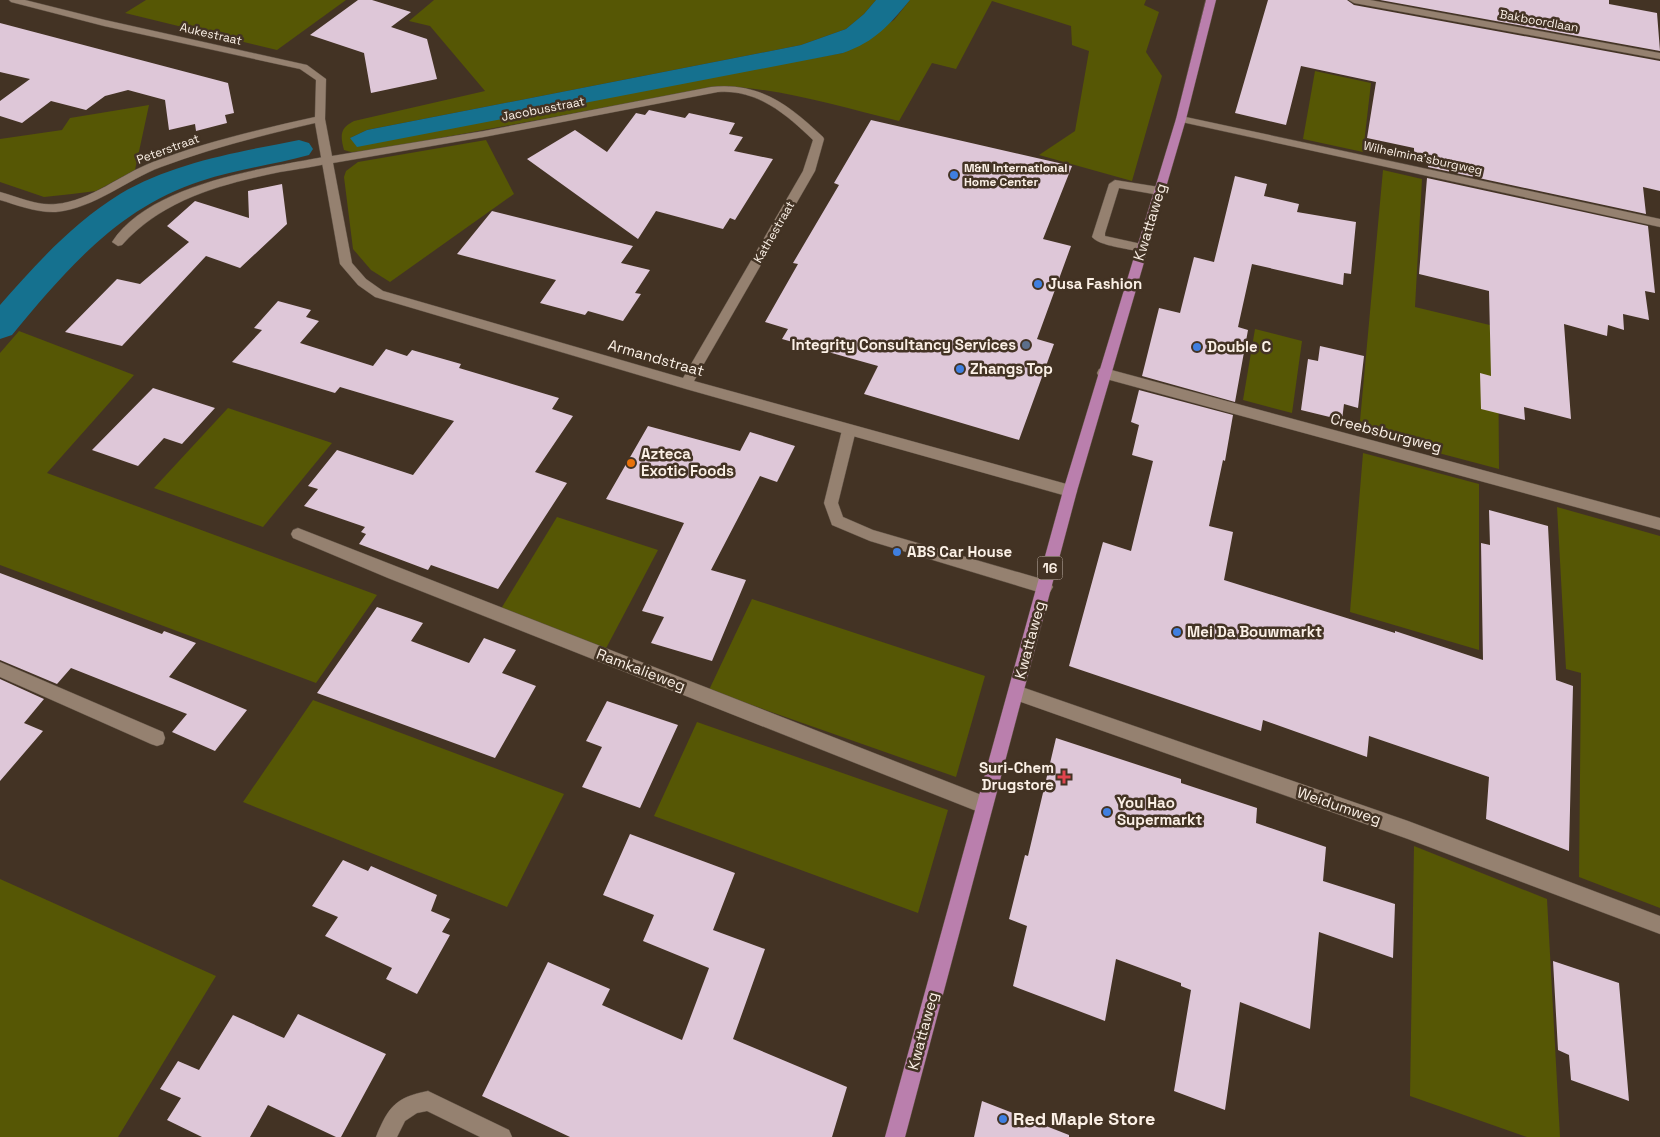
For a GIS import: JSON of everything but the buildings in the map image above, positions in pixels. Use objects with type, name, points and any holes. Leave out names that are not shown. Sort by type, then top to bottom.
[{"type":"main road","name":"Kwattaweg","points":[[895,1137],[1070,491],[1181,119],[1211,0]]},
{"type":"street","name":"Aukestraat","points":[[14,0],[104,23],[303,67],[321,80],[320,119],[329,160]]},
{"type":"street","name":"Bakboordlaan","points":[[1354,0],[1660,56]]},
{"type":"street","name":"Jacobusstraat","points":[[118,242],[138,222],[160,208],[188,194],[247,175],[484,134],[711,90],[740,89],[762,95]]},
{"type":"street","name":"Kathestraat","points":[[686,384],[809,171],[816,153],[819,139],[801,122],[762,95]]},
{"type":"street","name":"Peterstraat","points":[[0,196],[55,208],[83,200],[156,165],[275,129],[320,119]]},
{"type":"street","name":"Wilhelmina'sburgweg","points":[[1181,119],[1660,224]]},
{"type":"street","name":"Armandstraat","points":[[329,160],[346,264],[362,282],[379,294],[686,384],[1070,491]]},
{"type":"street","points":[[1142,248],[1102,239],[1098,236],[1115,184],[1159,191]]},
{"type":"street","name":"Creebsburgweg","points":[[1104,373],[1660,524]]},
{"type":"street","points":[[849,430],[831,503],[837,521],[870,535],[1044,587]]},
{"type":"street","name":"Ramkalieweg","points":[[298,534],[984,805]]},
{"type":"street","points":[[0,670],[157,738]]},
{"type":"street","name":"Weidumweg","points":[[1016,693],[1408,830],[1660,925]]},
{"type":"street","points":[[386,1137],[398,1114],[413,1104],[428,1101],[502,1137]]},
{"type":"shaded area","points":[[146,0],[346,0],[277,50],[125,13]]},
{"type":"shaded area","points":[[434,0],[876,0],[864,14],[846,29],[801,45],[367,130],[350,138],[843,53],[894,20],[910,0],[1146,0],[1144,5],[1159,12],[1146,52],[1162,76],[1132,181],[1039,155],[1075,131],[1089,51],[1072,45],[1071,26],[992,1],[956,69],[932,63],[899,121],[788,94],[720,86],[371,151],[351,152],[344,150],[342,132],[346,126],[354,121],[485,91],[430,26],[409,21]]},
{"type":"shaded area","points":[[1315,71],[1371,83],[1363,152],[1303,139]]},
{"type":"shaded area","points":[[149,105],[135,170],[96,191],[44,197],[0,182],[0,139],[62,130],[70,118]]},
{"type":"shaded area","points":[[486,140],[514,194],[390,282],[371,270],[353,249],[344,177],[346,171],[358,162]]},
{"type":"shaded area","points":[[1383,170],[1422,179],[1415,307],[1498,327],[1499,469],[1359,432]]},
{"type":"shaded area","points":[[1255,329],[1302,341],[1292,413],[1243,400]]},
{"type":"shaded area","points":[[19,331],[134,375],[47,473],[377,595],[316,683],[0,565],[0,353]]},
{"type":"shaded area","points":[[228,408],[332,443],[263,527],[154,488]]},
{"type":"shaded area","points":[[1363,453],[1479,484],[1479,650],[1350,612]]},
{"type":"shaded area","points":[[1557,507],[1660,536],[1660,908],[1579,877],[1581,673],[1566,669]]},
{"type":"shaded area","points":[[557,517],[658,550],[603,654],[496,617]]},
{"type":"shaded area","points":[[752,599],[985,676],[956,777],[709,690]]},
{"type":"shaded area","points":[[313,700],[564,794],[507,907],[243,802]]},
{"type":"shaded area","points":[[697,722],[948,810],[918,913],[654,816]]},
{"type":"shaded area","points":[[1414,846],[1547,899],[1560,1137],[1527,1137],[1410,1096]]},
{"type":"shaded area","points":[[0,879],[216,976],[118,1137],[0,1137]]},
{"type":"water","points":[[876,0],[910,0],[881,32],[843,53],[357,147],[350,138],[367,130],[801,45],[846,29],[864,14]]},
{"type":"waterway","points":[[0,327],[70,249],[110,215],[132,200],[155,188],[190,174],[226,164],[299,149]]},
{"type":"place","name":"M&N International Home Center","points":[[954,175]]},
{"type":"place","name":"Jusa Fashion","points":[[1038,284]]},
{"type":"place","name":"Integrity Consultancy Services","points":[[1026,345]]},
{"type":"place","name":"Double C","points":[[1197,347]]},
{"type":"place","name":"Zhangs Top","points":[[960,369]]},
{"type":"place","name":"Azteca Exotic Foods","points":[[631,463]]},
{"type":"place","name":"ABS Car House","points":[[897,552]]},
{"type":"place","name":"Mei Da Bouwmarkt","points":[[1177,632]]},
{"type":"place","name":"Suri-Chem Drugstore","points":[[1064,777]]},
{"type":"place","name":"You Hao Supermarkt","points":[[1107,812]]},
{"type":"place","name":"Red Maple Store","points":[[1003,1119]]}]
